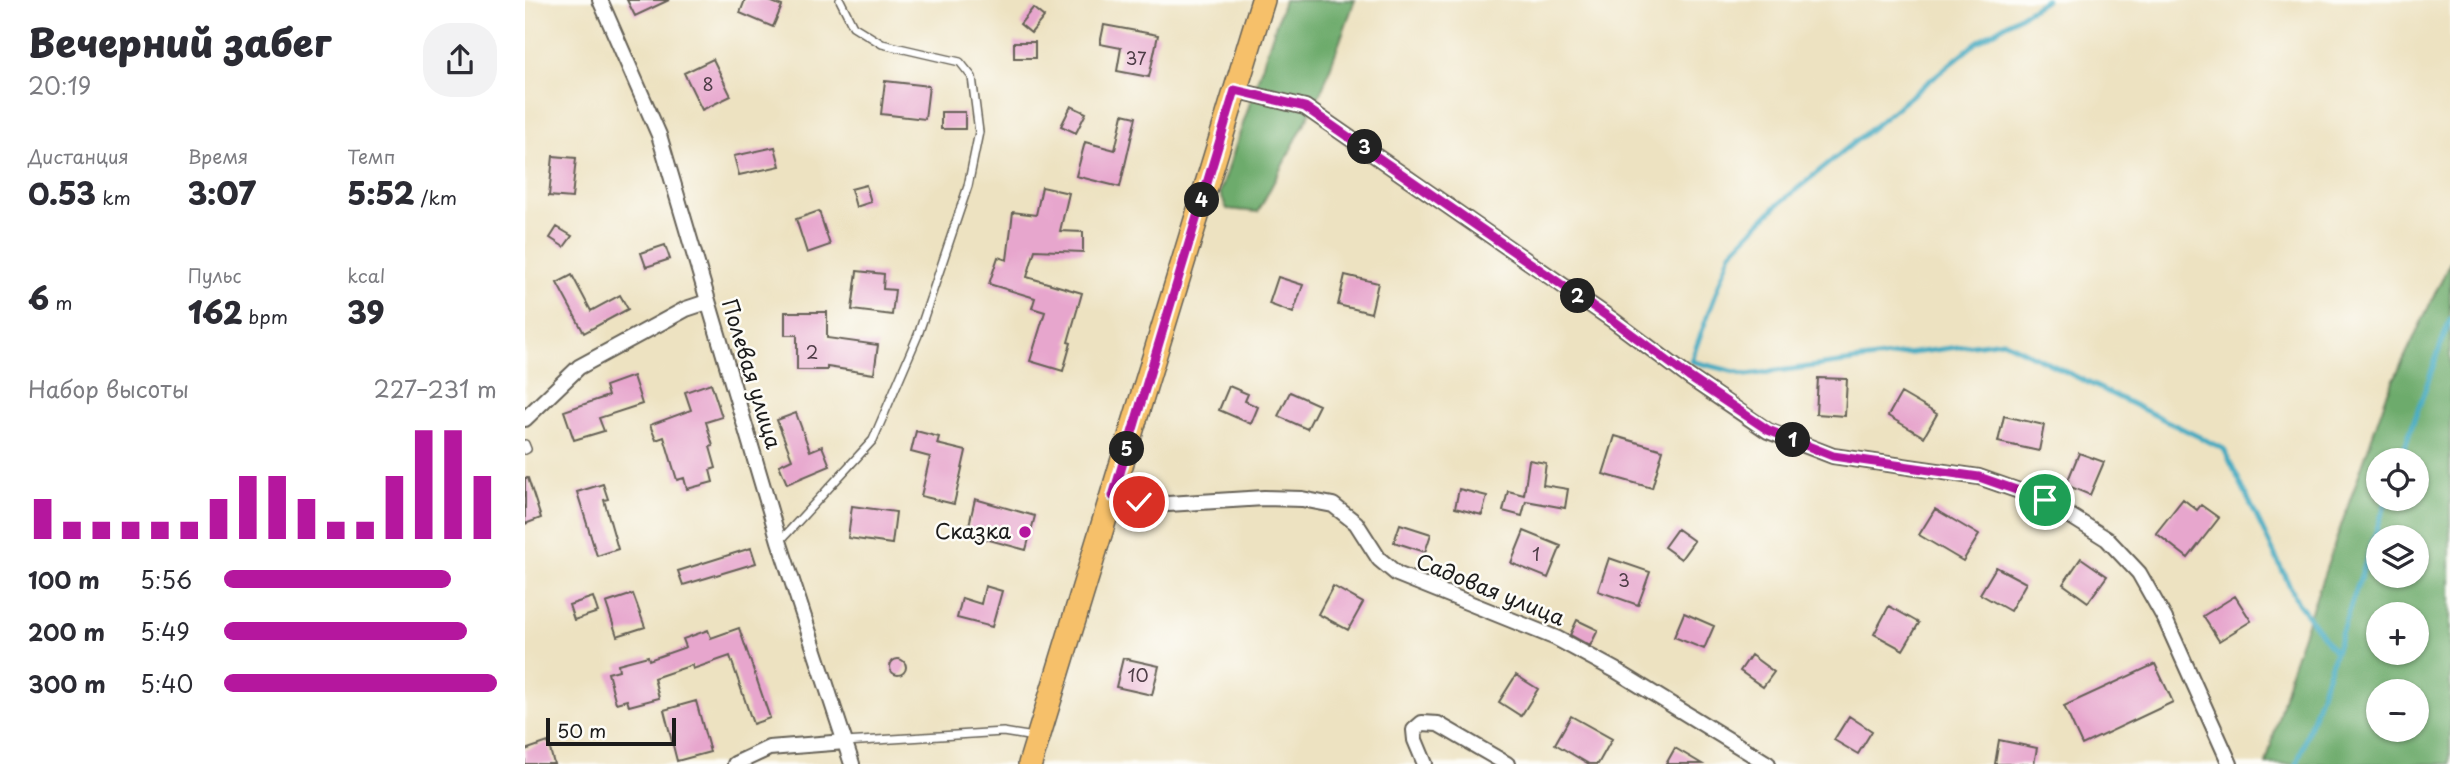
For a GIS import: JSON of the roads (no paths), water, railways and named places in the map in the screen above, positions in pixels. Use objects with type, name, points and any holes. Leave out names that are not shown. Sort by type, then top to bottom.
[{"type":"main road","points":[[1030,764],[1263,0]]},
{"type":"street","name":"Полевая улица","points":[[600,0],[659,135],[779,541],[852,764]]},
{"type":"street","points":[[1235,90],[1305,107],[1768,430],[1833,456],[1979,477],[2045,500],[2107,538],[2139,573],[2165,619],[2230,764]]},
{"type":"street","points":[[525,419],[579,367],[685,309],[707,302]]},
{"type":"street","name":"Садовая улица","points":[[1113,496],[1139,502],[1168,504],[1264,498],[1302,499],[1333,505],[1356,523],[1379,559],[1397,575],[1556,638],[1615,670],[1768,764]]},
{"type":"street","points":[[1425,764],[1415,740],[1414,730],[1422,723],[1438,724],[1507,764]]},
{"type":"street","points":[[735,764],[769,748],[845,742]]},
{"type":"lane","points":[[779,541],[873,440],[918,335],[968,186],[979,132],[972,77],[960,62],[882,44],[853,26],[841,0]]},
{"type":"lane","points":[[525,444],[525,450]]},
{"type":"lane","points":[[845,742],[1003,732],[1038,738]]},
{"type":"waterway","points":[[2046,0],[1977,42],[1775,207],[1731,252],[1691,361],[1747,375],[2003,341],[2224,449],[2298,603],[2334,651]]},
{"type":"waterway","points":[[2404,448],[2450,319]]},
{"type":"waterway","points":[[2297,764],[2383,511]]},
{"type":"place","name":"Сказка","points":[[1025,532]]}]
